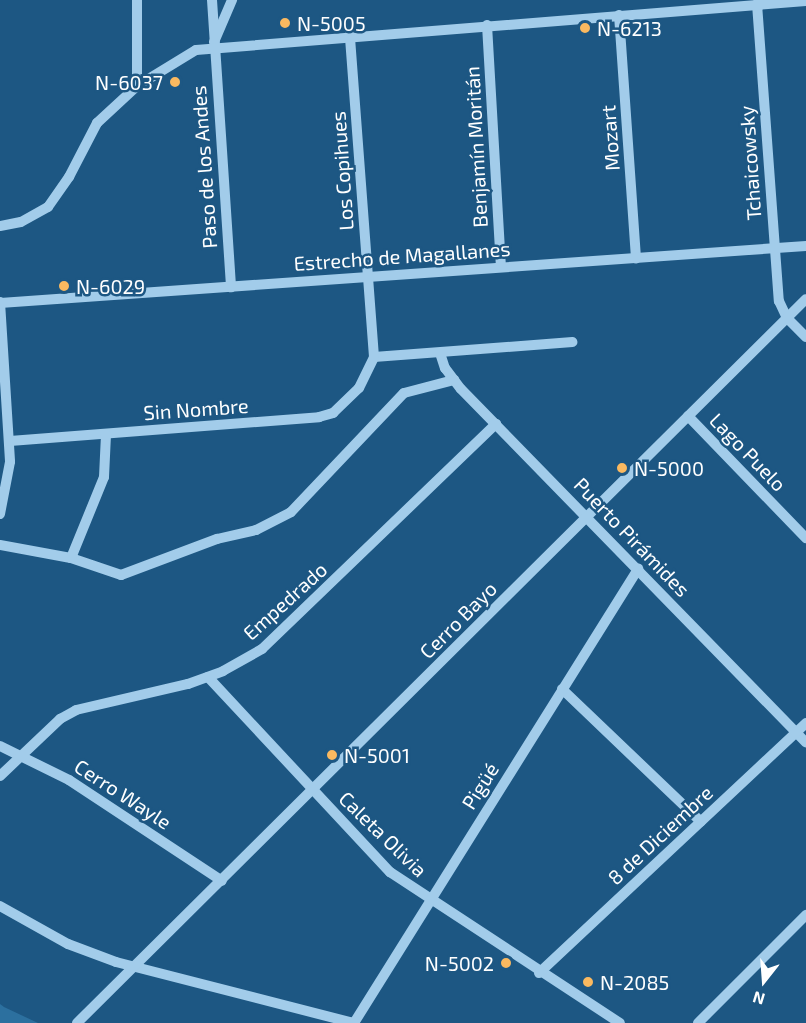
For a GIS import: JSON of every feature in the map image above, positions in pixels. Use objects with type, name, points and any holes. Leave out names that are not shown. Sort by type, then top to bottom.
[{"type":"street","points":[[136,0],[137,86]]},
{"type":"street","name":"Paso de los Andes","points":[[212,0],[213,46],[231,286]]},
{"type":"street","name":"Paso de los Andes","points":[[213,46],[232,0]]},
{"type":"street","points":[[0,226],[27,219],[48,207],[64,185],[98,123],[137,86],[180,58],[213,46],[806,1]]},
{"type":"street","name":"Tchaicowsky","points":[[757,4],[774,249],[779,301],[787,318]]},
{"type":"street","name":"Mozart","points":[[619,15],[636,258]]},
{"type":"street","name":"Benjamín Moritán","points":[[487,25],[501,267]]},
{"type":"street","name":"Los Copihues","points":[[350,35],[374,357],[368,375]]},
{"type":"street","name":"Estrecho de Magallanes","points":[[0,303],[806,246]]},
{"type":"street","name":"Cerro Bayo","points":[[77,1023],[806,299]]},
{"type":"street","points":[[0,303],[9,441],[8,481],[0,514]]},
{"type":"street","points":[[787,318],[806,337]]},
{"type":"street","points":[[374,357],[572,342]]},
{"type":"street","name":"Puerto Pirámides","points":[[440,353],[454,380],[806,741]]},
{"type":"street","name":"Sin Nombre","points":[[9,441],[319,417],[344,404],[368,375]]},
{"type":"street","points":[[0,544],[71,558],[121,575],[217,539],[276,522],[291,512],[390,404],[404,393],[454,380]]},
{"type":"street","name":"Lago Puelo","points":[[688,416],[806,538]]},
{"type":"street","name":"Empedrado","points":[[0,776],[60,719],[76,710],[208,677],[242,661],[278,635],[496,424]]},
{"type":"street","points":[[71,558],[104,477],[106,434]]},
{"type":"street","name":"Pigüé","points":[[354,1023],[638,569]]},
{"type":"street","name":"Caleta Olivia","points":[[208,677],[390,872],[430,901],[620,1023]]},
{"type":"street","points":[[562,689],[701,822]]},
{"type":"street","name":"8 de Diciembre","points":[[540,973],[806,723]]},
{"type":"street","name":"Cerro Wayle","points":[[0,746],[69,780],[222,880]]},
{"type":"street","points":[[0,906],[68,944],[135,967],[354,1023]]},
{"type":"street","points":[[698,1023],[806,915]]},
{"type":"shaded area","points":[[0,1004],[4,1007],[38,1023],[0,1023]]},
{"type":"place","name":"N-5005","points":[[285,23]]},
{"type":"place","name":"N-6213","points":[[585,28]]},
{"type":"place","name":"N-6037","points":[[175,82]]},
{"type":"place","name":"N-6029","points":[[64,286]]},
{"type":"place","name":"N-5000","points":[[622,468]]},
{"type":"place","name":"N-5001","points":[[332,755]]},
{"type":"place","name":"N-5002","points":[[506,963]]},
{"type":"place","name":"N-2085","points":[[588,982]]}]
